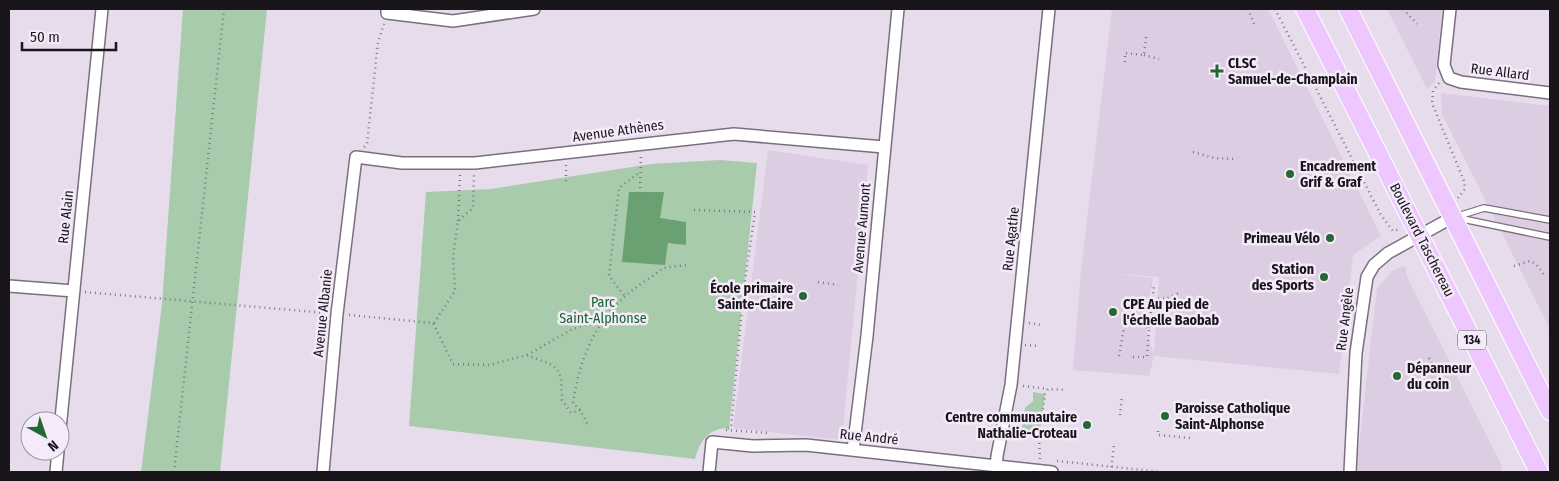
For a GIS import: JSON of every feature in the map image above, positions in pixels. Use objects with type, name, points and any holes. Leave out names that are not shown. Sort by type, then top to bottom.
[{"type":"main road","name":"Boulevard Taschereau","points":[[1305,9],[1416,229],[1534,471]]},
{"type":"main road","points":[[1348,9],[1550,411]]},
{"type":"street","name":"Rue Alain","points":[[62,411],[102,9]]},
{"type":"street","points":[[387,11],[453,21],[534,9]]},
{"type":"street","name":"Avenue Aumont","points":[[853,450],[867,336],[898,9]]},
{"type":"street","name":"Rue Agathe","points":[[997,469],[1011,385],[1049,9]]},
{"type":"street","points":[[1443,80],[1450,9]]},
{"type":"street","name":"Rue Allard","points":[[1443,80],[1550,93]]},
{"type":"street","name":"Avenue Athènes","points":[[356,157],[402,163],[460,163],[565,154],[641,143],[734,134],[884,147]]},
{"type":"street","name":"Avenue Albanie","points":[[323,472],[337,314],[356,157]]},
{"type":"street","name":"Rue Angèle","points":[[1350,472],[1356,353],[1366,279],[1370,270],[1381,258],[1416,229],[1450,211]]},
{"type":"street","points":[[9,286],[74,291]]},
{"type":"street","name":"Rue André","points":[[709,472],[712,442],[753,446],[806,445],[997,469],[1052,472]]},
{"type":"lane","points":[[1450,211],[1484,208],[1550,220]]},
{"type":"lane","points":[[1450,211],[1550,237]]},
{"type":"path","points":[[174,472],[224,9]]},
{"type":"path","points":[[1248,9],[1254,24]]},
{"type":"path","name":"Boulevard Taschereau","points":[[1275,9],[1363,183],[1387,225],[1393,231],[1416,229]]},
{"type":"path","points":[[1403,9],[1417,24]]},
{"type":"path","points":[[356,157],[367,144],[378,42],[387,11]]},
{"type":"path","points":[[1144,55],[1146,37]]},
{"type":"path","points":[[1125,62],[1125,53],[1159,59]]},
{"type":"path","points":[[1443,80],[1432,91],[1432,103],[1464,181],[1463,194],[1450,211]]},
{"type":"path","points":[[640,193],[641,143]]},
{"type":"path","points":[[1193,152],[1234,159]]},
{"type":"path","points":[[565,154],[566,183]]},
{"type":"path","points":[[458,221],[473,208],[475,162]]},
{"type":"path","points":[[433,323],[455,291],[453,257],[458,221],[460,163]]},
{"type":"path","points":[[624,295],[609,276],[619,188],[640,172]]},
{"type":"path","points":[[694,210],[755,212],[744,287],[731,427]]},
{"type":"path","points":[[1514,266],[1530,261],[1536,264],[1545,276]]},
{"type":"path","points":[[589,427],[580,410],[573,403],[576,385],[588,349],[604,318],[624,295],[666,268],[688,265]]},
{"type":"path","points":[[818,282],[838,285]]},
{"type":"path","points":[[1133,358],[1147,357],[1147,327],[1154,286],[1151,286]]},
{"type":"path","points":[[74,291],[433,323]]},
{"type":"path","points":[[1153,298],[1166,299],[1181,292]]},
{"type":"path","points":[[433,323],[453,364],[490,365],[527,355],[571,330],[604,318]]},
{"type":"path","points":[[1119,356],[1124,327]]},
{"type":"path","points":[[527,355],[557,369],[561,377],[562,400],[571,413],[580,410]]},
{"type":"path","points":[[1429,358],[1440,380]]},
{"type":"path","points":[[1011,385],[1048,390],[1065,390]]},
{"type":"path","points":[[1040,471],[1039,436],[1045,394],[1048,390]]},
{"type":"path","points":[[1120,415],[1122,396]]},
{"type":"path","points":[[1158,430],[1158,436],[1190,438]]},
{"type":"path","points":[[1110,472],[1114,444]]},
{"type":"shaded area","points":[[1112,9],[1268,9],[1381,236],[1353,255],[1339,374],[1154,356],[1149,376],[1073,370],[1081,270]],"holes":[[[1107,273],[1159,277],[1154,354],[1146,329],[1153,278]]]},
{"type":"shaded area","points":[[1387,9],[1442,9],[1435,81],[1427,89]]},
{"type":"shaded area","points":[[1441,93],[1550,106],[1550,329],[1442,114]]},
{"type":"shaded area","name":"École primaire Sainte-Claire","points":[[768,150],[868,165],[842,440],[733,428]]},
{"type":"shaded area","points":[[629,192],[664,192],[660,218],[686,222],[686,245],[668,243],[665,265],[622,262]]},
{"type":"shaded area","points":[[1405,266],[1408,279],[1503,468],[1499,472],[1356,472],[1377,288],[1393,270]]},
{"type":"green space","points":[[183,9],[267,9],[220,472],[141,472],[162,304]]},
{"type":"green space","name":"Parc Saint-Alphonse","points":[[720,160],[757,163],[729,428],[716,430],[706,436],[695,459],[409,426],[426,192],[491,189],[651,164]]},
{"type":"green space","points":[[1033,392],[1045,394],[1039,436],[1026,435],[1022,428],[1025,408],[1033,401]]},
{"type":"place","name":"CLSC Samuel-de-Champlain","points":[[1217,71]]},
{"type":"place","name":"Encadrement Grif & Graf","points":[[1290,174]]},
{"type":"place","name":"Primeau Vélo","points":[[1330,238]]},
{"type":"place","name":"Station des Sports","points":[[1324,277]]},
{"type":"place","name":"École primaire Sainte-Claire","points":[[803,296]]},
{"type":"place","name":"CPE Au pied de l'échelle Baobab","points":[[1113,312]]},
{"type":"place","name":"Dépanneur du coin","points":[[1397,376]]},
{"type":"place","name":"Paroisse Catholique Saint-Alphonse","points":[[1165,416]]},
{"type":"place","name":"Centre communautaire Nathalie-Croteau","points":[[1087,425]]}]
